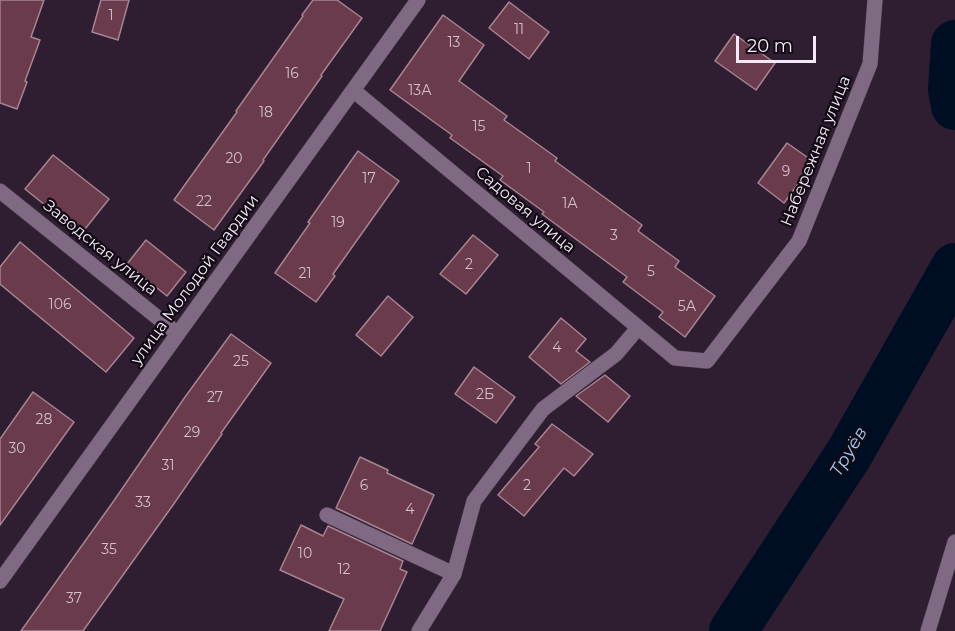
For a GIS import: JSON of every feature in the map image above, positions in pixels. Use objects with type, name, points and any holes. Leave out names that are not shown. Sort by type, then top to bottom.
[{"type":"street","name":"улица Молодой Гвардии","points":[[0,580],[418,0]]},
{"type":"street","name":"Набережная улица","points":[[675,358],[707,361],[799,241],[870,64],[875,0]]},
{"type":"street","name":"Садовая улица","points":[[353,90],[675,358]]},
{"type":"street","name":"Заводская улица","points":[[0,191],[178,334]]},
{"type":"street","points":[[419,631],[454,574],[474,501],[543,409],[616,354],[638,328]]},
{"type":"street","points":[[327,515],[454,574]]},
{"type":"street","points":[[928,631],[955,542]]},
{"type":"building","points":[[0,0],[44,0],[31,37],[40,40],[17,109],[0,103]]},
{"type":"building","points":[[101,0],[129,0],[118,40],[92,32]]},
{"type":"building","points":[[313,0],[337,0],[362,18],[214,230],[174,200]]},
{"type":"building","points":[[509,2],[549,32],[529,59],[489,28]]},
{"type":"building","points":[[443,15],[484,45],[459,81],[507,116],[504,120],[557,158],[555,161],[642,225],[638,231],[679,261],[675,267],[715,296],[685,337],[659,317],[663,312],[623,282],[627,277],[542,214],[544,212],[500,180],[503,176],[450,138],[452,135],[390,90]]},
{"type":"building","points":[[734,34],[775,63],[756,90],[715,61]]},
{"type":"building","points":[[787,143],[814,162],[784,203],[758,183]]},
{"type":"building","points":[[358,151],[399,181],[333,274],[335,276],[316,302],[275,273]]},
{"type":"building","points":[[53,155],[109,199],[81,234],[25,189]]},
{"type":"building","points":[[473,235],[498,255],[466,294],[440,274]]},
{"type":"building","points":[[146,240],[186,272],[167,296],[127,264]]},
{"type":"building","points":[[20,242],[134,338],[106,372],[0,284],[0,267]]},
{"type":"building","points":[[388,296],[413,317],[381,356],[356,335]]},
{"type":"building","points":[[561,318],[586,339],[576,351],[590,362],[561,384],[529,357]]},
{"type":"building","points":[[231,334],[271,363],[173,505],[83,631],[21,631],[185,397]]},
{"type":"building","points":[[474,367],[515,397],[496,423],[455,394]]},
{"type":"building","points":[[605,375],[630,396],[608,422],[576,396]]},
{"type":"building","points":[[33,392],[74,422],[0,525],[0,439]]},
{"type":"building","points":[[552,424],[593,454],[574,476],[564,468],[524,516],[498,495],[539,447],[535,444]]},
{"type":"building","points":[[360,457],[388,470],[387,473],[434,495],[412,544],[336,508]]},
{"type":"building","points":[[301,525],[323,536],[328,526],[403,561],[400,569],[407,572],[380,631],[329,631],[344,599],[280,570]]},
{"type":"waterway","name":"Труёв","points":[[955,44],[952,89],[955,106]]},
{"type":"waterway","name":"Труёв","points":[[733,631],[849,454],[955,267]]}]
